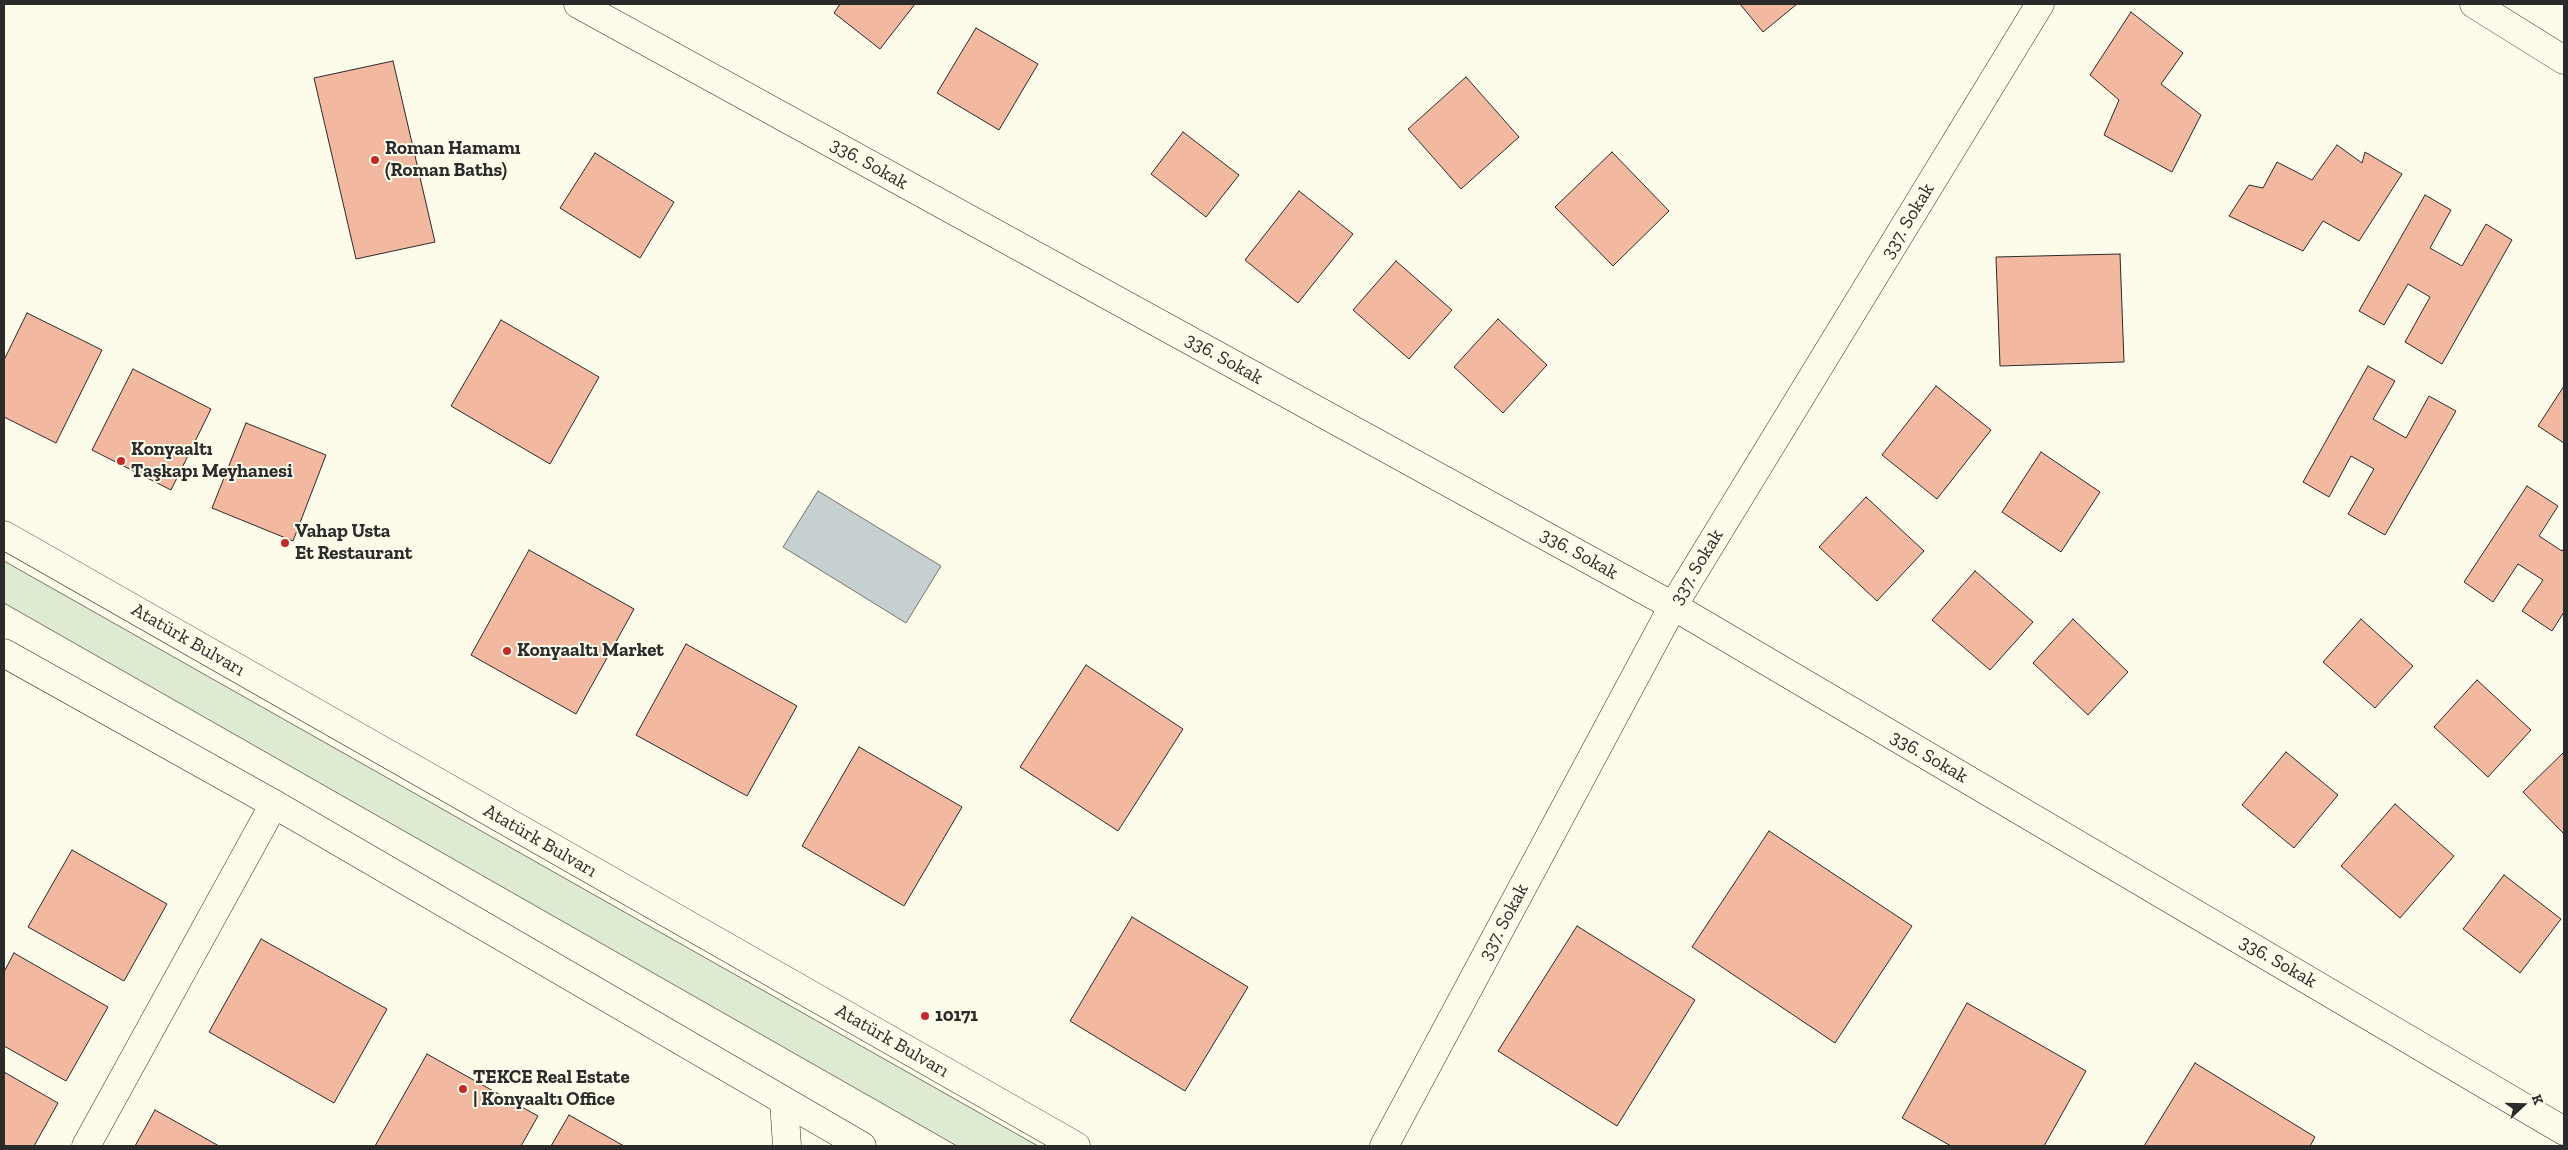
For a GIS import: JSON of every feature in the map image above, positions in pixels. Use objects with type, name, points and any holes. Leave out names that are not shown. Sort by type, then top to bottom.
[{"type":"street","name":"337. Sokak","points":[[1384,1146],[1673,606],[2040,4]]},
{"type":"street","points":[[2474,4],[2564,60]]},
{"type":"street","name":"336. Sokak","points":[[590,7],[1673,606],[2564,1131]]},
{"type":"street","name":"Atatürk Bulvarı","points":[[4,535],[1076,1146]]},
{"type":"street","points":[[4,653],[274,804],[862,1146]]},
{"type":"street","points":[[86,1146],[274,804]]},
{"type":"street","points":[[784,1101],[787,1146]]},
{"type":"green space","points":[[4,561],[1038,1146],[957,1146],[4,603]]},
{"type":"shaded area","points":[[818,491],[941,566],[906,623],[783,547]]},
{"type":"building","points":[[840,4],[915,4],[880,49],[834,13]]},
{"type":"building","points":[[1740,4],[1797,4],[1763,32]]},
{"type":"building","points":[[2131,12],[2183,53],[2161,84],[2201,115],[2172,172],[2104,135],[2119,100],[2090,75]]},
{"type":"building","points":[[976,28],[1038,64],[999,130],[937,93]]},
{"type":"building","name":"Roman Hamamı (Roman Baths)","points":[[393,61],[435,242],[356,259],[314,78]]},
{"type":"building","points":[[1466,77],[1519,137],[1461,189],[1408,129]]},
{"type":"building","points":[[1183,132],[1239,175],[1206,217],[1151,174]]},
{"type":"building","points":[[2337,145],[2362,163],[2365,152],[2402,174],[2359,241],[2323,221],[2303,251],[2229,216],[2249,185],[2263,188],[2277,162],[2312,180]]},
{"type":"building","points":[[1612,152],[1669,211],[1613,266],[1555,207]]},
{"type":"building","points":[[595,153],[674,202],[640,258],[560,208]]},
{"type":"building","points":[[1299,191],[1353,234],[1298,303],[1245,260]]},
{"type":"building","points":[[2425,195],[2451,210],[2430,248],[2462,266],[2486,224],[2512,240],[2442,364],[2405,342],[2430,297],[2408,284],[2384,325],[2359,311]]},
{"type":"building","points":[[2120,254],[2124,362],[2000,366],[1996,257]]},
{"type":"building","points":[[1396,261],[1452,310],[1409,359],[1353,310]]},
{"type":"building","points":[[27,313],[102,350],[56,443],[4,417],[4,360]]},
{"type":"building","points":[[1498,319],[1547,365],[1503,413],[1454,367]]},
{"type":"building","points":[[501,320],[599,377],[550,464],[451,406]]},
{"type":"building","points":[[2368,366],[2395,381],[2373,419],[2406,438],[2429,396],[2456,411],[2385,535],[2348,514],[2374,469],[2351,456],[2329,497],[2303,482]]},
{"type":"building","points":[[133,369],[211,409],[171,490],[92,450]]},
{"type":"building","points":[[1936,386],[1991,430],[1937,499],[1882,455]]},
{"type":"building","points":[[2564,386],[2564,443],[2538,426]]},
{"type":"building","points":[[246,423],[326,455],[293,541],[212,508]]},
{"type":"building","points":[[2041,452],[2100,492],[2061,552],[2002,512]]},
{"type":"building","points":[[2527,486],[2558,506],[2539,536],[2562,551],[2564,548],[2564,612],[2552,631],[2522,611],[2543,580],[2518,564],[2493,602],[2464,582]]},
{"type":"building","points":[[1866,497],[1924,551],[1877,601],[1819,547]]},
{"type":"building","points":[[529,550],[634,609],[576,714],[471,655]]},
{"type":"building","points":[[1975,571],[2033,622],[1990,670],[1932,620]]},
{"type":"building","points":[[2073,619],[2128,672],[2088,715],[2033,663]]},
{"type":"building","points":[[2361,619],[2413,666],[2375,708],[2323,662]]},
{"type":"building","points":[[686,644],[797,706],[747,796],[636,735]]},
{"type":"building","points":[[1086,665],[1183,729],[1118,831],[1020,767]]},
{"type":"building","points":[[2477,680],[2531,730],[2488,777],[2434,727]]},
{"type":"building","points":[[859,747],[962,807],[904,906],[802,846]]},
{"type":"building","points":[[2286,752],[2338,795],[2294,848],[2242,805]]},
{"type":"building","points":[[2564,752],[2564,834],[2523,792]]},
{"type":"building","points":[[2395,804],[2454,856],[2400,918],[2341,866]]},
{"type":"building","points":[[1769,831],[1912,926],[1835,1043],[1692,947]]},
{"type":"building","points":[[72,850],[167,904],[124,981],[28,927]]},
{"type":"building","points":[[2504,875],[2561,919],[2520,973],[2463,929]]},
{"type":"building","points":[[1132,917],[1248,987],[1185,1091],[1070,1021]]},
{"type":"building","points":[[1577,926],[1695,1000],[1617,1126],[1498,1051]]},
{"type":"building","points":[[261,939],[387,1009],[334,1103],[209,1032]]},
{"type":"building","points":[[14,953],[108,1007],[66,1081],[4,1046],[4,972]]},
{"type":"building","points":[[1967,1003],[2086,1071],[2044,1146],[1951,1146],[1902,1118]]},
{"type":"building","points":[[427,1054],[538,1116],[521,1146],[375,1146]]},
{"type":"building","points":[[2195,1063],[2315,1137],[2310,1146],[2144,1146]]},
{"type":"building","points":[[4,1072],[58,1103],[34,1146],[4,1146]]},
{"type":"building","points":[[155,1110],[219,1146],[135,1146]]},
{"type":"building","points":[[569,1115],[624,1146],[551,1146]]},
{"type":"place","name":"Roman Hamamı (Roman Baths)","points":[[375,160]]},
{"type":"place","name":"Konyaaltı Taşkapı Meyhanesi","points":[[121,461]]},
{"type":"place","name":"Vahap Usta Et Restaurant","points":[[285,543]]},
{"type":"place","name":"Konyaaltı Market","points":[[507,651]]},
{"type":"place","name":"10171","points":[[925,1016]]},
{"type":"place","name":"TEKCE Real Estate | Konyaaltı Office","points":[[463,1089]]}]
